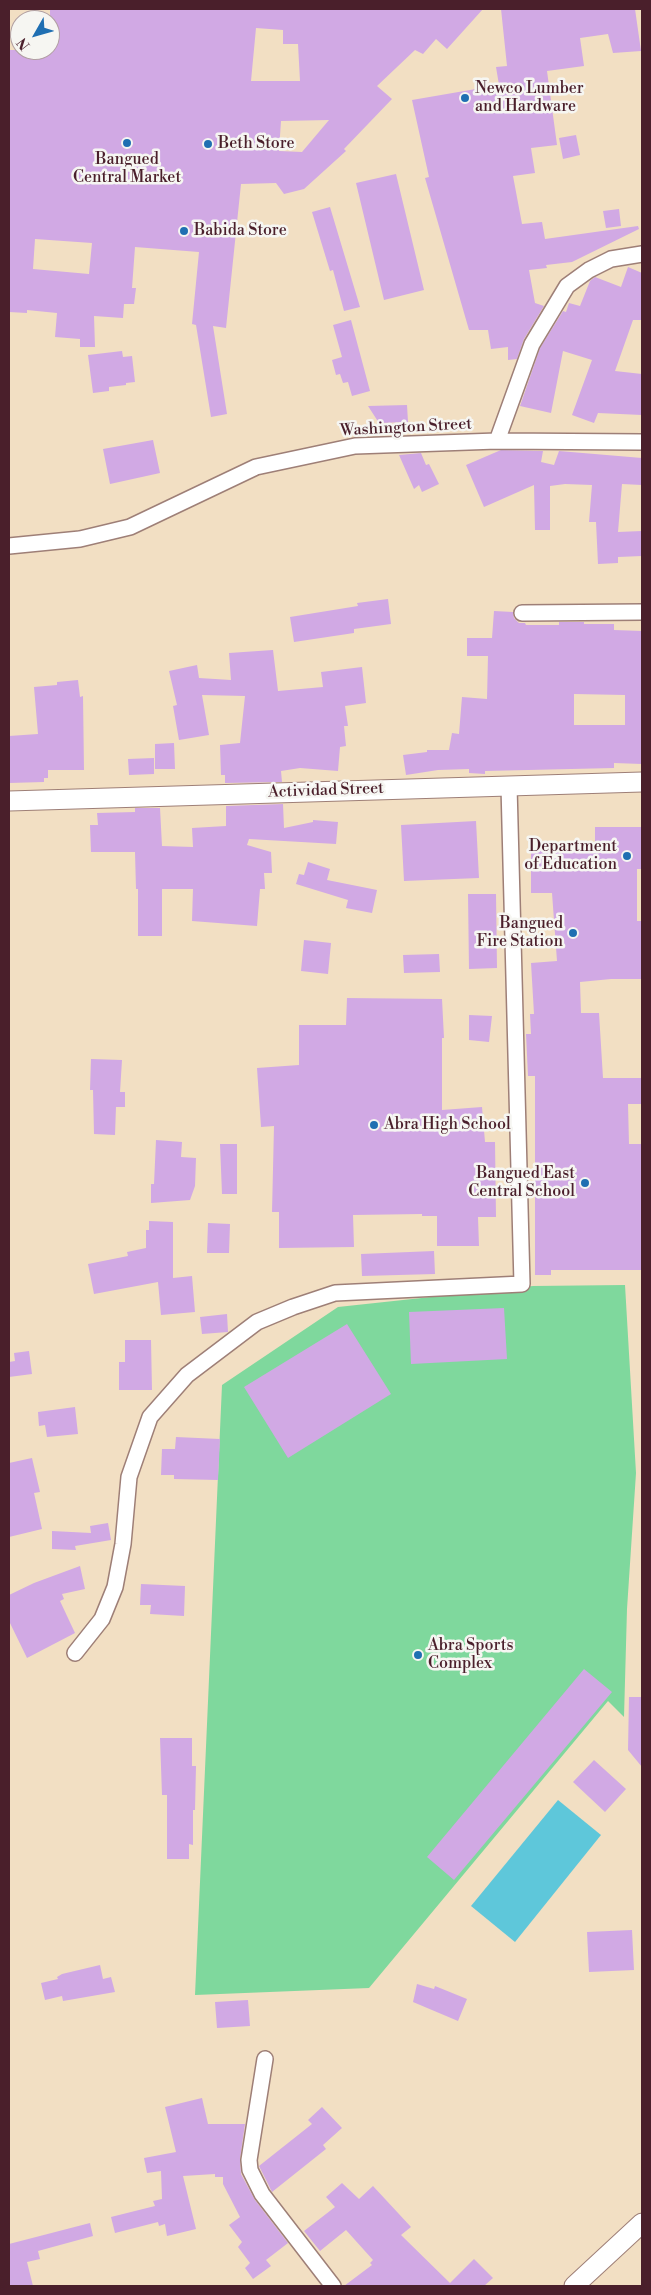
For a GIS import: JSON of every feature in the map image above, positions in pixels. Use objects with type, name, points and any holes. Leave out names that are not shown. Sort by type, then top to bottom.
[{"type":"street","points":[[497,441],[532,344],[567,286],[588,270],[611,259],[642,254]]},
{"type":"street","name":"Washington Street","points":[[9,546],[80,539],[130,527],[256,467],[355,446],[497,441],[642,442]]},
{"type":"street","points":[[522,613],[642,612]]},
{"type":"street","name":"Actividad Street","points":[[9,801],[642,782]]},
{"type":"street","points":[[75,1652],[102,1619],[115,1587],[123,1544],[129,1477],[150,1418],[187,1375],[224,1345],[257,1322],[293,1307],[335,1293],[522,1284],[509,786]]},
{"type":"street","points":[[266,2059],[249,2160],[250,2170],[262,2194],[333,2286]]},
{"type":"street","points":[[574,2286],[642,2223]]},
{"type":"green space","name":"Abra Sports Complex","points":[[625,1285],[636,1473],[627,1609],[624,1717],[608,1701],[369,1988],[195,1995],[222,1385],[338,1307],[533,1286]]},
{"type":"water","points":[[558,1800],[601,1835],[515,1942],[471,1906]]},
{"type":"building","name":"Bangued Central Market","points":[[50,9],[483,9],[447,49],[436,39],[423,54],[415,50],[377,86],[392,99],[344,149],[346,151],[304,189],[284,194],[276,183],[241,184],[226,328],[213,326],[227,414],[211,417],[196,325],[192,324],[199,252],[135,247],[132,288],[136,288],[134,304],[124,304],[123,318],[94,316],[95,347],[80,347],[80,339],[55,337],[57,313],[27,310],[27,313],[9,312],[9,50],[10,60],[60,60],[60,10]],"holes":[[[256,28],[283,30],[283,44],[298,44],[300,81],[251,81]],[[329,120],[302,152],[279,151],[281,121]],[[35,239],[92,243],[89,274],[33,269]]]},
{"type":"building","points":[[501,9],[635,9],[641,51],[613,53],[608,34],[580,38],[584,66],[547,71],[557,145],[531,148],[535,173],[513,176],[522,224],[542,222],[545,239],[638,226],[639,229],[572,262],[546,265],[547,268],[529,270],[535,303],[544,306],[524,339],[517,359],[508,360],[508,347],[491,349],[488,330],[469,330],[425,178],[429,177],[412,100],[499,85],[496,67],[507,66]]},
{"type":"building","points":[[576,135],[580,155],[563,159],[559,138]]},
{"type":"building","points":[[396,174],[424,290],[384,300],[356,183]]},
{"type":"building","points":[[330,207],[360,307],[344,311],[333,270],[330,271],[312,212]]},
{"type":"building","points":[[619,209],[621,226],[606,228],[603,211]]},
{"type":"building","points":[[628,267],[642,273],[642,320],[633,320],[615,371],[642,374],[642,415],[598,413],[594,423],[572,415],[592,360],[563,351],[551,413],[520,406],[540,348],[563,311],[566,312],[569,303],[580,306],[590,281],[595,277],[621,287]]},
{"type":"building","points":[[351,320],[370,391],[352,396],[348,382],[343,383],[340,374],[336,375],[332,360],[342,357],[333,325]]},
{"type":"building","points":[[122,351],[123,357],[132,356],[135,382],[109,387],[109,391],[93,393],[88,355]]},
{"type":"building","points":[[407,405],[408,422],[379,423],[368,406]]},
{"type":"building","points":[[153,440],[160,473],[110,484],[103,449]]},
{"type":"building","points":[[501,450],[543,451],[541,462],[554,465],[559,451],[642,458],[642,485],[622,484],[618,532],[642,531],[642,556],[618,557],[618,563],[598,564],[596,522],[589,522],[592,485],[565,484],[550,486],[550,530],[535,530],[534,485],[484,507],[466,465]]},
{"type":"building","points":[[421,453],[426,465],[429,464],[439,484],[422,492],[419,485],[414,489],[399,455]]},
{"type":"building","points":[[388,599],[391,624],[354,629],[354,633],[294,642],[290,617],[358,606],[357,603]]},
{"type":"building","points":[[494,611],[513,612],[514,618],[519,623],[525,623],[526,625],[559,625],[559,622],[584,622],[584,624],[614,624],[614,630],[642,631],[642,764],[614,763],[614,768],[485,771],[485,774],[469,773],[469,769],[438,770],[406,775],[403,755],[427,752],[427,750],[449,750],[452,733],[459,734],[462,697],[487,699],[488,656],[467,656],[467,638],[492,638]],"holes":[[[574,694],[625,695],[625,725],[574,725]]]},
{"type":"building","points":[[273,650],[278,691],[323,687],[321,672],[362,667],[366,703],[345,706],[348,726],[344,726],[346,746],[340,747],[338,771],[300,768],[281,771],[282,782],[225,783],[225,775],[221,775],[220,745],[240,743],[245,696],[202,695],[209,735],[179,740],[173,706],[177,705],[169,671],[197,665],[199,678],[231,680],[229,653]]},
{"type":"building","points":[[78,680],[80,697],[83,696],[84,770],[48,770],[48,778],[44,778],[44,782],[9,783],[9,736],[38,734],[34,687],[57,685],[57,682]]},
{"type":"building","points":[[174,743],[175,769],[155,769],[155,744]]},
{"type":"building","points":[[154,758],[154,774],[129,775],[128,759]]},
{"type":"building","points":[[283,804],[284,828],[313,822],[313,820],[338,822],[336,844],[249,839],[247,845],[271,852],[272,873],[264,873],[265,889],[260,889],[257,926],[192,921],[193,889],[162,889],[162,936],[138,936],[138,889],[136,889],[135,852],[91,852],[90,825],[98,825],[97,813],[135,812],[135,808],[160,808],[162,846],[193,847],[192,828],[226,826],[226,806]]},
{"type":"building","points":[[476,821],[479,878],[404,881],[401,825]]},
{"type":"building","points":[[595,827],[642,827],[642,869],[637,869],[637,921],[642,921],[642,979],[580,982],[581,1013],[599,1013],[603,1078],[642,1078],[642,1104],[628,1104],[629,1144],[642,1144],[642,1270],[551,1270],[551,1275],[535,1275],[535,1076],[528,1076],[526,1034],[531,1034],[530,1014],[534,1014],[531,963],[557,961],[552,893],[531,893],[531,849],[595,851]]},
{"type":"building","points":[[308,862],[330,869],[327,880],[377,890],[372,913],[346,908],[348,900],[296,884],[299,874],[304,875]]},
{"type":"building","points":[[468,894],[496,894],[497,968],[469,969]]},
{"type":"building","points":[[304,940],[331,943],[328,974],[301,971]]},
{"type":"building","points":[[439,954],[440,972],[404,973],[403,955]]},
{"type":"building","points":[[347,998],[442,999],[444,1038],[442,1038],[442,1110],[482,1107],[485,1142],[495,1142],[496,1217],[478,1217],[479,1246],[437,1246],[437,1216],[422,1216],[422,1214],[353,1215],[354,1247],[279,1248],[279,1212],[272,1212],[274,1126],[261,1127],[257,1068],[299,1065],[299,1025],[346,1025]]},
{"type":"building","points":[[469,1015],[492,1016],[489,1042],[469,1040]]},
{"type":"building","points":[[91,1059],[122,1060],[120,1092],[125,1092],[125,1107],[116,1107],[115,1135],[94,1134],[93,1090],[90,1090]]},
{"type":"building","points":[[156,1140],[182,1142],[181,1157],[196,1158],[195,1186],[190,1200],[151,1203],[151,1184],[154,1184]]},
{"type":"building","points":[[220,1144],[237,1144],[237,1194],[222,1194]]},
{"type":"building","points":[[149,1221],[173,1222],[173,1278],[192,1276],[195,1312],[161,1315],[158,1282],[94,1294],[88,1264],[128,1256],[127,1252],[146,1248],[146,1230],[149,1230]]},
{"type":"building","points":[[208,1223],[230,1224],[229,1253],[207,1253]]},
{"type":"building","points":[[434,1251],[435,1274],[362,1276],[361,1254]]},
{"type":"building","points":[[504,1308],[507,1359],[411,1364],[409,1312]]},
{"type":"building","points":[[227,1314],[228,1332],[202,1334],[200,1317]]},
{"type":"building","points":[[347,1324],[391,1394],[288,1458],[244,1387]]},
{"type":"building","points":[[125,1340],[151,1340],[152,1390],[119,1390],[119,1362],[125,1362]]},
{"type":"building","points":[[29,1351],[32,1374],[9,1377],[9,1362],[15,1361],[14,1353]]},
{"type":"building","points":[[75,1407],[78,1434],[47,1437],[45,1425],[39,1426],[38,1412]]},
{"type":"building","points":[[176,1437],[220,1439],[218,1480],[174,1479],[174,1475],[161,1475],[162,1449],[175,1449]]},
{"type":"building","points":[[32,1458],[40,1492],[34,1493],[42,1529],[9,1537],[9,1463]]},
{"type":"building","points":[[108,1523],[111,1540],[75,1546],[76,1550],[52,1549],[52,1531],[91,1533],[90,1526]]},
{"type":"building","points":[[80,1566],[85,1589],[62,1594],[64,1599],[60,1601],[75,1633],[27,1658],[9,1621],[9,1595],[34,1583]]},
{"type":"building","points":[[141,1584],[185,1586],[184,1616],[150,1614],[151,1605],[140,1605]]},
{"type":"building","points":[[584,1669],[612,1692],[454,1880],[427,1857]]},
{"type":"building","points":[[629,1697],[642,1697],[642,1767],[628,1750]]},
{"type":"building","points":[[160,1738],[192,1738],[192,1766],[196,1766],[195,1810],[193,1810],[193,1845],[189,1844],[189,1859],[167,1859],[167,1795],[162,1795]]},
{"type":"building","points":[[594,1760],[626,1789],[605,1812],[573,1782]]},
{"type":"building","points":[[632,1930],[634,1970],[589,1972],[587,1932]]},
{"type":"building","points":[[100,1965],[103,1979],[111,1977],[115,1992],[63,2001],[62,1996],[45,2000],[41,1983],[58,1979],[57,1977],[62,1974]]},
{"type":"building","points":[[417,1984],[434,1989],[435,1986],[467,1999],[458,2021],[413,2002]]},
{"type":"building","points":[[248,2000],[250,2026],[217,2028],[215,2002]]},
{"type":"building","points":[[202,2098],[208,2124],[245,2124],[240,2159],[241,2174],[255,2200],[288,2243],[266,2260],[271,2266],[253,2279],[245,2268],[250,2263],[238,2247],[242,2242],[229,2225],[240,2217],[223,2184],[223,2177],[215,2177],[215,2174],[183,2176],[196,2229],[167,2236],[165,2224],[159,2226],[158,2222],[115,2233],[111,2217],[155,2206],[153,2201],[162,2199],[161,2171],[147,2173],[144,2158],[176,2152],[165,2107]]},
{"type":"building","points":[[322,2107],[342,2128],[323,2145],[326,2149],[272,2192],[259,2166],[312,2124],[308,2120]]},
{"type":"building","points":[[342,2183],[359,2199],[373,2186],[411,2227],[401,2235],[450,2283],[474,2259],[493,2278],[484,2286],[344,2286],[372,2265],[370,2263],[373,2260],[346,2230],[320,2251],[304,2231],[335,2207],[326,2197]]},
{"type":"building","points":[[90,2223],[93,2236],[38,2251],[40,2259],[27,2262],[33,2286],[9,2286],[9,2244]]},
{"type":"place","name":"Newco Lumber and Hardware","points":[[465,98]]},
{"type":"place","name":"Bangued Central Market","points":[[127,143]]},
{"type":"place","name":"Beth Store","points":[[208,144]]},
{"type":"place","name":"Babida Store","points":[[184,231]]},
{"type":"place","name":"Department of Education","points":[[627,856]]},
{"type":"place","name":"Bangued Fire Station","points":[[573,933]]},
{"type":"place","name":"Abra High School","points":[[374,1125]]},
{"type":"place","name":"Bangued East Central School","points":[[585,1183]]},
{"type":"place","name":"Abra Sports Complex","points":[[418,1655]]}]
